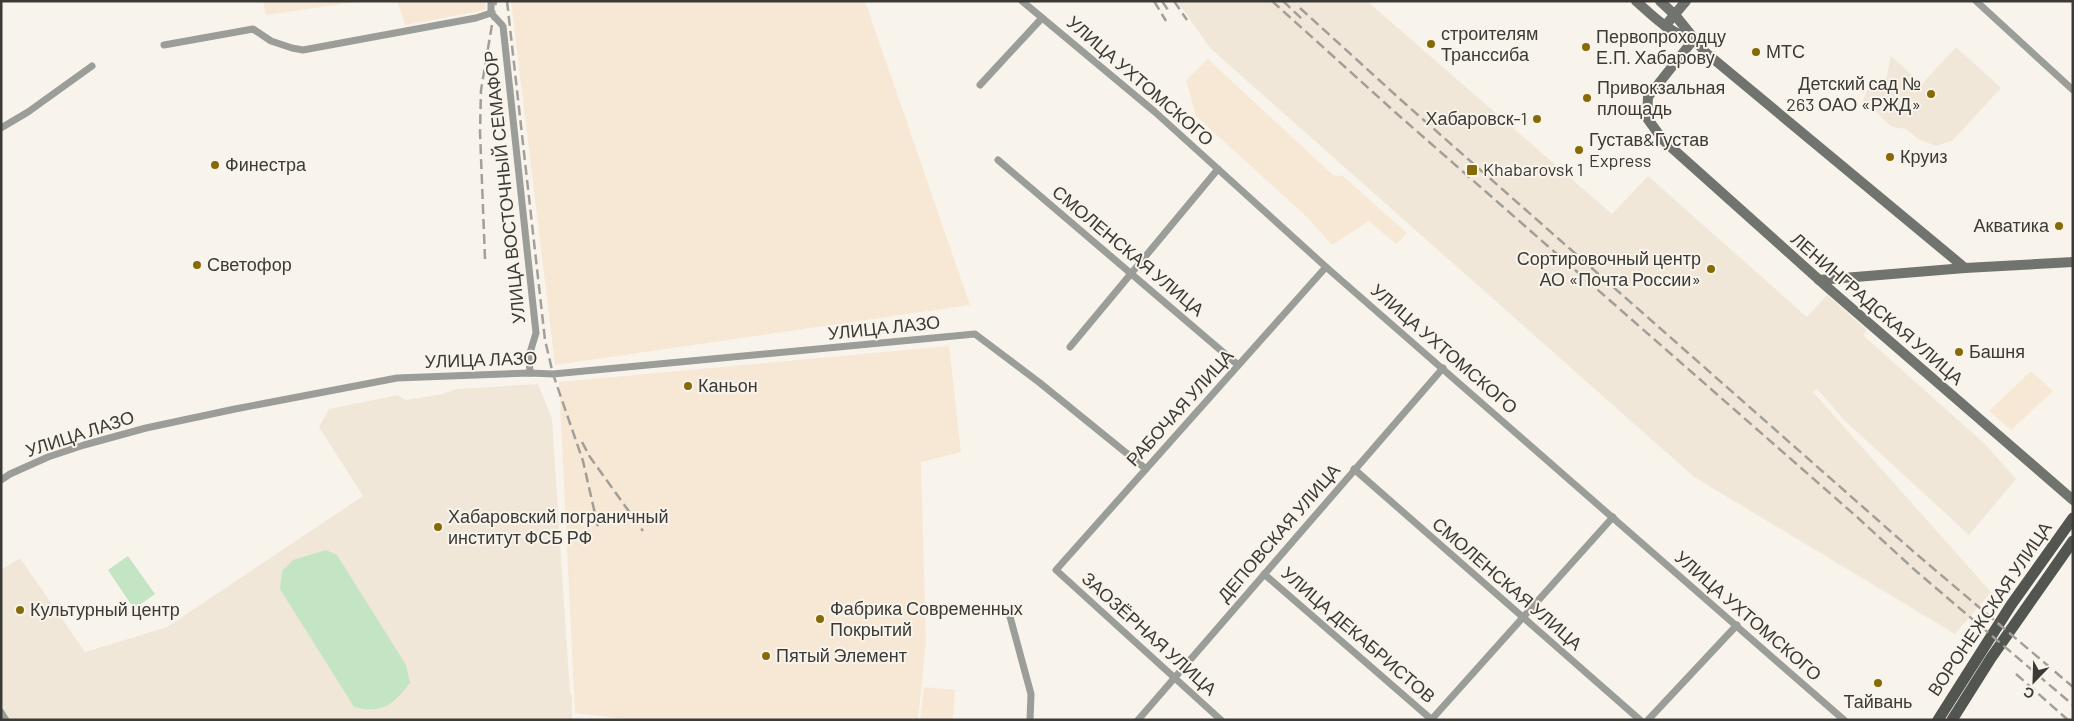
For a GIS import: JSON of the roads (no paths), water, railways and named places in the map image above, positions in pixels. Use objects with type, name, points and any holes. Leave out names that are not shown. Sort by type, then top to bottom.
[{"type":"main road","name":"ВОРОНЕЖСКАЯ УЛИЦА","points":[[1938,720],[2012,605],[2073,518]]},
{"type":"main road","name":"ВОРОНЕЖСКАЯ УЛИЦА","points":[[1952,720],[1991,658],[2073,541]]},
{"type":"street","name":"УЛИЦА ВОСТОЧНЫЙ СЕМАФОР","points":[[491,1],[492,13],[503,26],[536,333],[530,356],[530,373]]},
{"type":"street","name":"УЛИЦА УХТОМСКОГО","points":[[1022,1],[1155,112],[1326,267],[1844,720]]},
{"type":"street","points":[[1636,1],[1665,26],[1684,37],[1694,39]]},
{"type":"street","points":[[1660,1],[1676,15],[1710,56],[1965,268]]},
{"type":"street","points":[[1665,26],[1686,1]]},
{"type":"street","points":[[1976,1],[2073,90]]},
{"type":"street","points":[[164,45],[253,29],[272,41],[303,50],[476,18],[492,13]]},
{"type":"street","points":[[980,85],[1042,18]]},
{"type":"street","name":"ЛЕНИНГРАДСКАЯ УЛИЦА","points":[[1694,39],[1648,97],[1647,118],[1663,140],[1820,280],[2073,500]]},
{"type":"street","points":[[1,128],[28,112],[92,66]]},
{"type":"street","name":"СМОЛЕНСКАЯ УЛИЦА","points":[[998,160],[1238,365]]},
{"type":"street","points":[[1070,347],[1218,169]]},
{"type":"street","points":[[1820,280],[1965,268],[2073,262]]},
{"type":"street","name":"РАБОЧАЯ УЛИЦА","points":[[1056,570],[1326,267]]},
{"type":"street","name":"УЛИЦА ЛАЗО","points":[[1,480],[48,457],[146,428],[397,378],[572,372],[974,334],[1040,383],[1146,469]]},
{"type":"street","name":"ДЕПОВСКАЯ УЛИЦА","points":[[1138,720],[1443,368]]},
{"type":"street","name":"СМОЛЕНСКАЯ УЛИЦА","points":[[1354,470],[1640,720]]},
{"type":"street","points":[[1432,720],[1613,517]]},
{"type":"street","name":"ЗАОЗЁРНАЯ УЛИЦА","points":[[1056,570],[1221,720]]},
{"type":"street","name":"УЛИЦА ДЕКАБРИСТОВ","points":[[1264,574],[1432,720]]},
{"type":"street","points":[[1009,613],[1031,694],[1030,720]]},
{"type":"street","points":[[1648,720],[1737,625]]},
{"type":"street","points":[[1,712],[6,720]]},
{"type":"railway","points":[[485,259],[480,132],[481,90],[496,1]]},
{"type":"railway","points":[[507,1],[545,340],[553,374],[583,461],[598,527]]},
{"type":"railway","points":[[1154,1],[1166,21]]},
{"type":"railway","points":[[1162,1],[1170,13]]},
{"type":"railway","points":[[1174,1],[1187,20]]},
{"type":"railway","points":[[1272,1],[1396,113],[1857,517],[1916,571],[2073,705]]},
{"type":"railway","points":[[1283,1],[1303,20]]},
{"type":"railway","points":[[1300,8],[1401,100],[1914,552],[2073,687]]},
{"type":"railway","points":[[582,442],[590,457],[643,531]]},
{"type":"railway","points":[[2016,674],[2068,720]]},
{"type":"place","name":"строителям Транссиба","points":[[1431,44]]},
{"type":"place","name":"Первопроходцу Е.П. Хабарову","points":[[1586,47]]},
{"type":"place","name":"МТС","points":[[1756,52]]},
{"type":"place","name":"Детский сад № 263 ОАО «РЖД»","points":[[1931,94]]},
{"type":"place","name":"Привокзальная площадь","points":[[1587,98]]},
{"type":"place","name":"Хабаровск-1","points":[[1537,119]]},
{"type":"place","name":"Густав&Густав Express","points":[[1579,150]]},
{"type":"place","name":"Круиз","points":[[1890,157]]},
{"type":"place","name":"Финестра","points":[[215,165]]},
{"type":"place","name":"Khabarovsk 1","points":[[1472,170]]},
{"type":"place","name":"Акватика","points":[[2059,226]]},
{"type":"place","name":"Светофор","points":[[197,265]]},
{"type":"place","name":"Сортировочный центр АО «Почта России»","points":[[1711,269]]},
{"type":"place","name":"Башня","points":[[1959,352]]},
{"type":"place","name":"Каньон","points":[[688,386]]},
{"type":"place","name":"Хабаровский пограничный институт ФСБ РФ","points":[[438,527]]},
{"type":"place","name":"Культурный центр","points":[[20,610]]},
{"type":"place","name":"Фабрика Современных Покрытий","points":[[820,619]]},
{"type":"place","name":"Пятый Элемент","points":[[766,656]]},
{"type":"place","name":"Тайвань","points":[[1878,683]]}]
